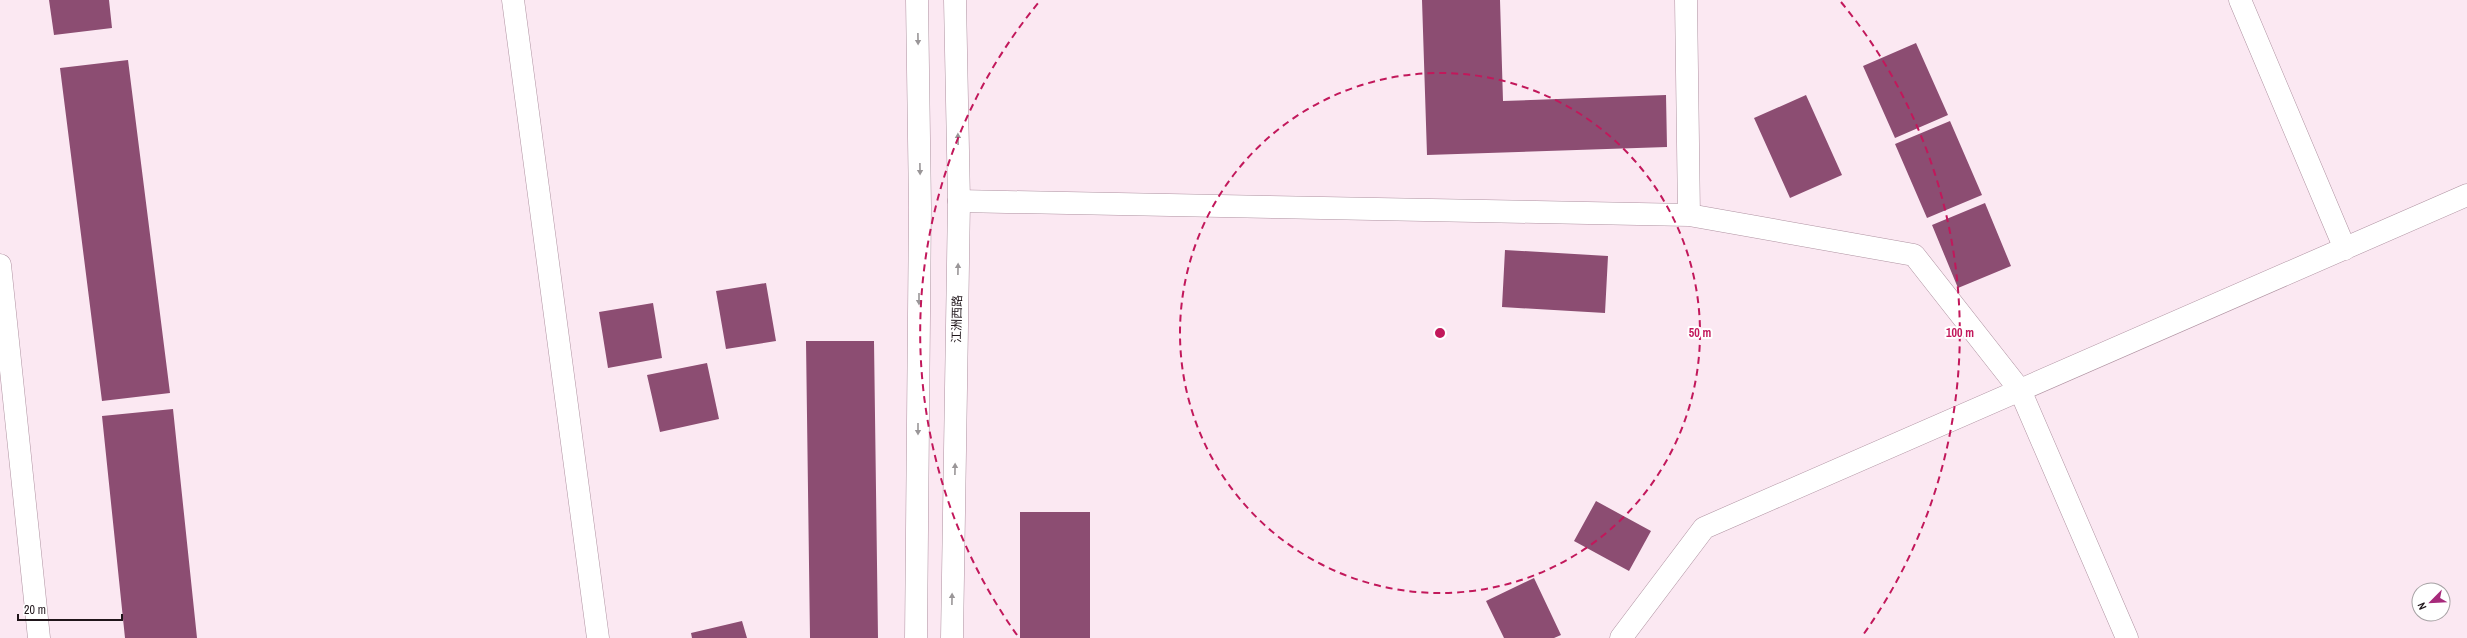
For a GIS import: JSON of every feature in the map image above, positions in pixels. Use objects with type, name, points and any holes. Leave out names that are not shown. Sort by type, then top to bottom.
[{"type":"street","points":[[513,0],[598,638]]},
{"type":"street","points":[[916,638],[920,215],[917,0]]},
{"type":"street","name":"江洲西路","points":[[952,638],[959,201],[955,0]]},
{"type":"street","points":[[1686,0],[1689,215]]},
{"type":"street","points":[[2240,0],[2345,248]]},
{"type":"street","points":[[1621,638],[1704,528],[2467,196]]},
{"type":"street","points":[[959,201],[1689,215],[1914,255],[2020,390],[2127,638]]},
{"type":"street","points":[[0,265],[39,638]]},
{"type":"building","points":[[49,0],[109,0],[112,28],[54,35]]},
{"type":"building","points":[[1422,0],[1500,0],[1503,101],[1666,95],[1667,147],[1427,155]]},
{"type":"building","points":[[1916,43],[1948,115],[1895,138],[1863,66]]},
{"type":"building","points":[[128,60],[170,393],[102,401],[60,68]]},
{"type":"building","points":[[1806,95],[1842,175],[1790,198],[1754,118]]},
{"type":"building","points":[[1950,121],[1982,195],[1927,218],[1895,144]]},
{"type":"building","points":[[1985,203],[2011,266],[1958,288],[1932,225]]},
{"type":"building","points":[[1505,250],[1608,256],[1605,313],[1502,307]]},
{"type":"building","points":[[766,283],[776,341],[726,349],[716,291]]},
{"type":"building","points":[[653,303],[662,358],[608,368],[599,312]]},
{"type":"building","points":[[806,341],[874,341],[878,638],[810,638]]},
{"type":"building","points":[[707,363],[719,419],[660,432],[647,375]]},
{"type":"building","points":[[173,409],[197,638],[125,638],[102,416]]},
{"type":"building","points":[[1596,501],[1651,531],[1629,571],[1574,541]]},
{"type":"building","points":[[1020,512],[1090,512],[1090,638],[1020,638]]},
{"type":"building","points":[[1534,578],[1561,635],[1554,638],[1504,638],[1486,601]]},
{"type":"building","points":[[742,621],[747,638],[692,638],[691,633]]}]
